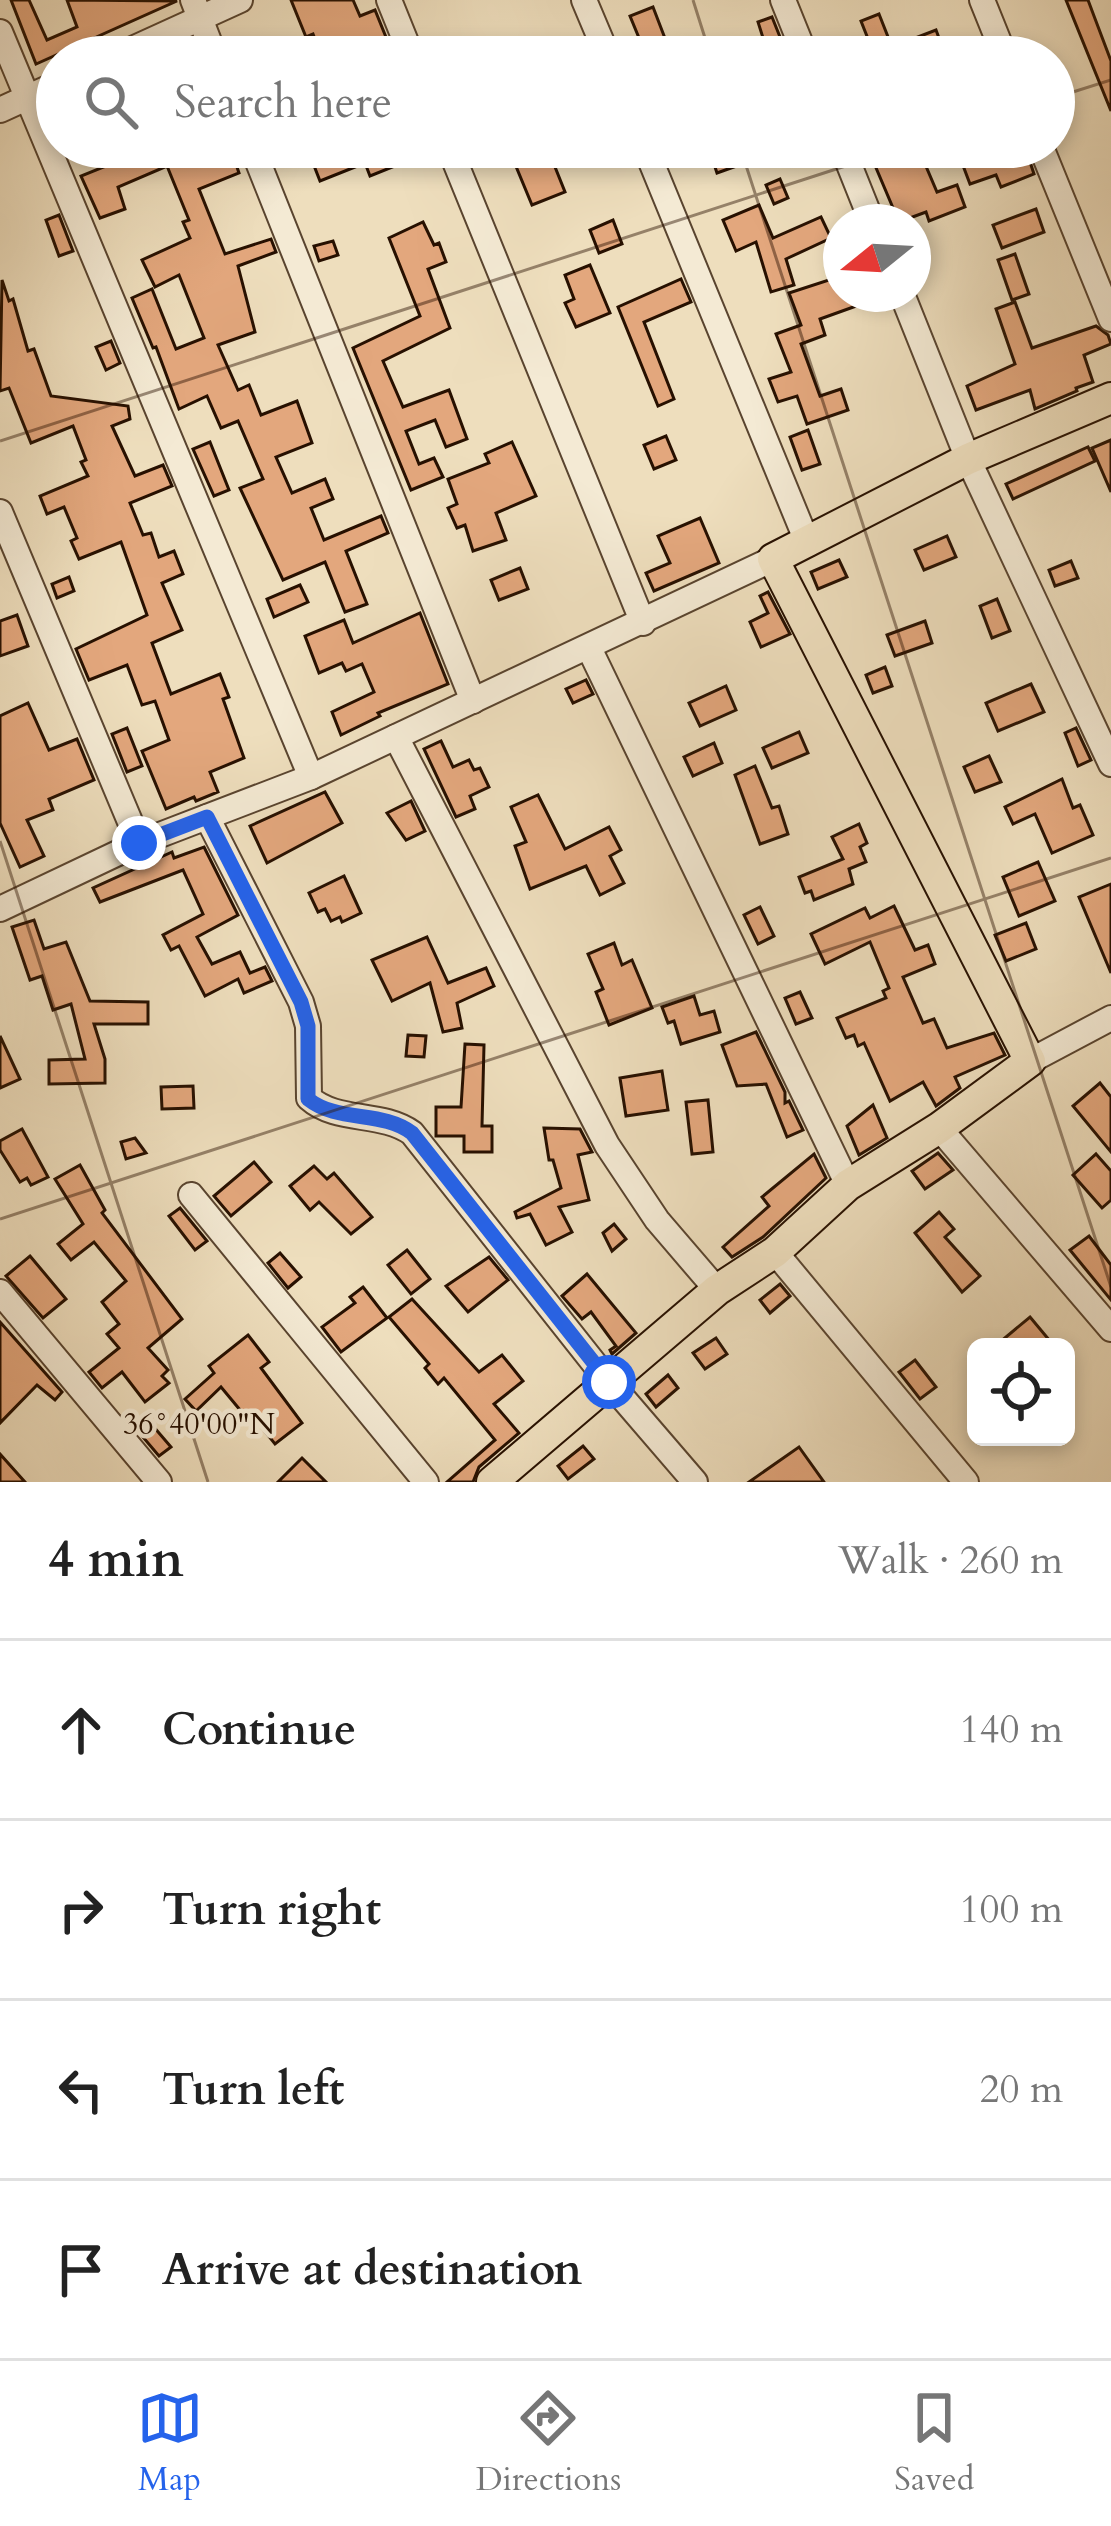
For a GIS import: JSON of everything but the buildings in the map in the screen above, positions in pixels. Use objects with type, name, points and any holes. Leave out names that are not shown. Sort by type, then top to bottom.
[{"type":"main road","points":[[492,1482],[717,1290],[775,1252],[848,1185],[939,1128],[1030,1061],[773,559],[968,459],[1111,398]]},
{"type":"street","points":[[151,36],[196,9],[240,0]]},
{"type":"street","points":[[389,0],[404,36]]},
{"type":"street","points":[[584,0],[599,36]]},
{"type":"street","points":[[783,0],[798,36]]},
{"type":"street","points":[[982,0],[997,36]]},
{"type":"street","points":[[0,32],[36,122]]},
{"type":"street","points":[[0,110],[36,93]]},
{"type":"street","points":[[55,168],[311,777]]},
{"type":"street","points":[[259,168],[473,700]]},
{"type":"street","points":[[458,168],[643,623]]},
{"type":"street","points":[[654,168],[808,544]]},
{"type":"street","points":[[850,168],[865,204]]},
{"type":"street","points":[[1049,168],[1111,320]]},
{"type":"street","points":[[909,312],[968,459],[1111,764]]},
{"type":"street","points":[[0,512],[139,843]]},
{"type":"street","points":[[0,909],[139,843],[311,777],[773,559]]},
{"type":"street","points":[[590,647],[848,1185]]},
{"type":"street","points":[[396,737],[607,1145],[657,1220],[717,1290]]},
{"type":"street","points":[[207,817],[301,1002],[308,1026],[308,1099],[322,1110],[399,1123],[412,1133],[609,1382],[695,1482]]},
{"type":"street","points":[[1030,1061],[1110,1020]]},
{"type":"street","points":[[939,1128],[1111,1329]]},
{"type":"street","points":[[190,1196],[427,1482]]},
{"type":"street","points":[[775,1252],[966,1482]]},
{"type":"street","points":[[0,1292],[159,1482]]},
{"type":"route","points":[[139,843],[207,817],[301,1002],[308,1026],[308,1099],[322,1110],[399,1123],[412,1133],[609,1382]]}]
